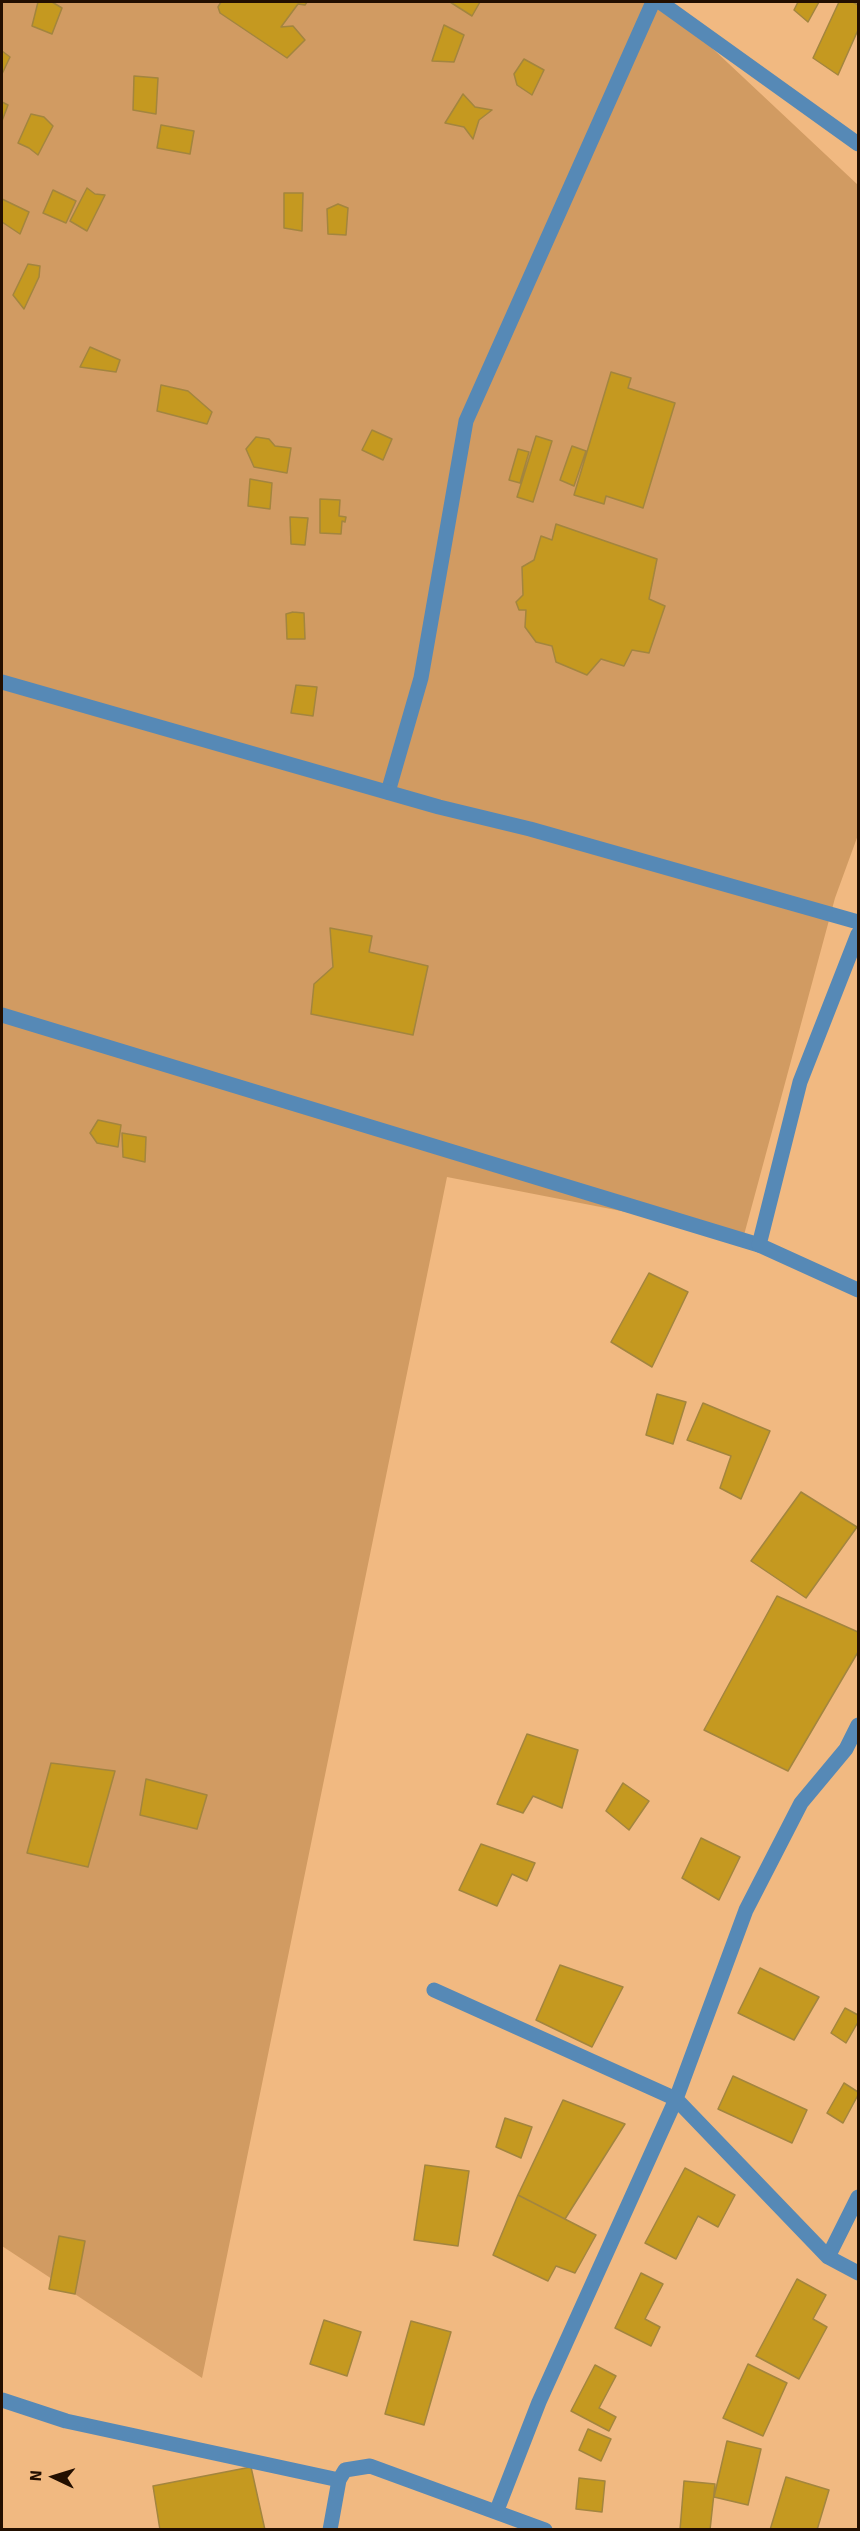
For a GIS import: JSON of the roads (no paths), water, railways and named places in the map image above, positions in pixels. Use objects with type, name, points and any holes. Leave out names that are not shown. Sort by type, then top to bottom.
[{"type":"street","points":[[388,792],[421,678],[466,421],[653,2]]},
{"type":"street","points":[[660,2],[858,144]]},
{"type":"street","points":[[2,682],[858,922]]},
{"type":"street","points":[[759,1245],[800,1082],[858,934]]},
{"type":"street","points":[[2,1015],[759,1245],[858,1290]]},
{"type":"street","points":[[497,2510],[539,2402],[676,2099],[746,1910],[801,1803],[852,1750],[858,1725]]},
{"type":"street","points":[[434,1990],[676,2099],[828,2257],[858,2273]]},
{"type":"street","points":[[828,2257],[858,2197]]},
{"type":"street","points":[[2,2400],[66,2421],[339,2480]]},
{"type":"street","points":[[330,2529],[339,2480],[345,2470],[370,2466],[545,2529]]}]
